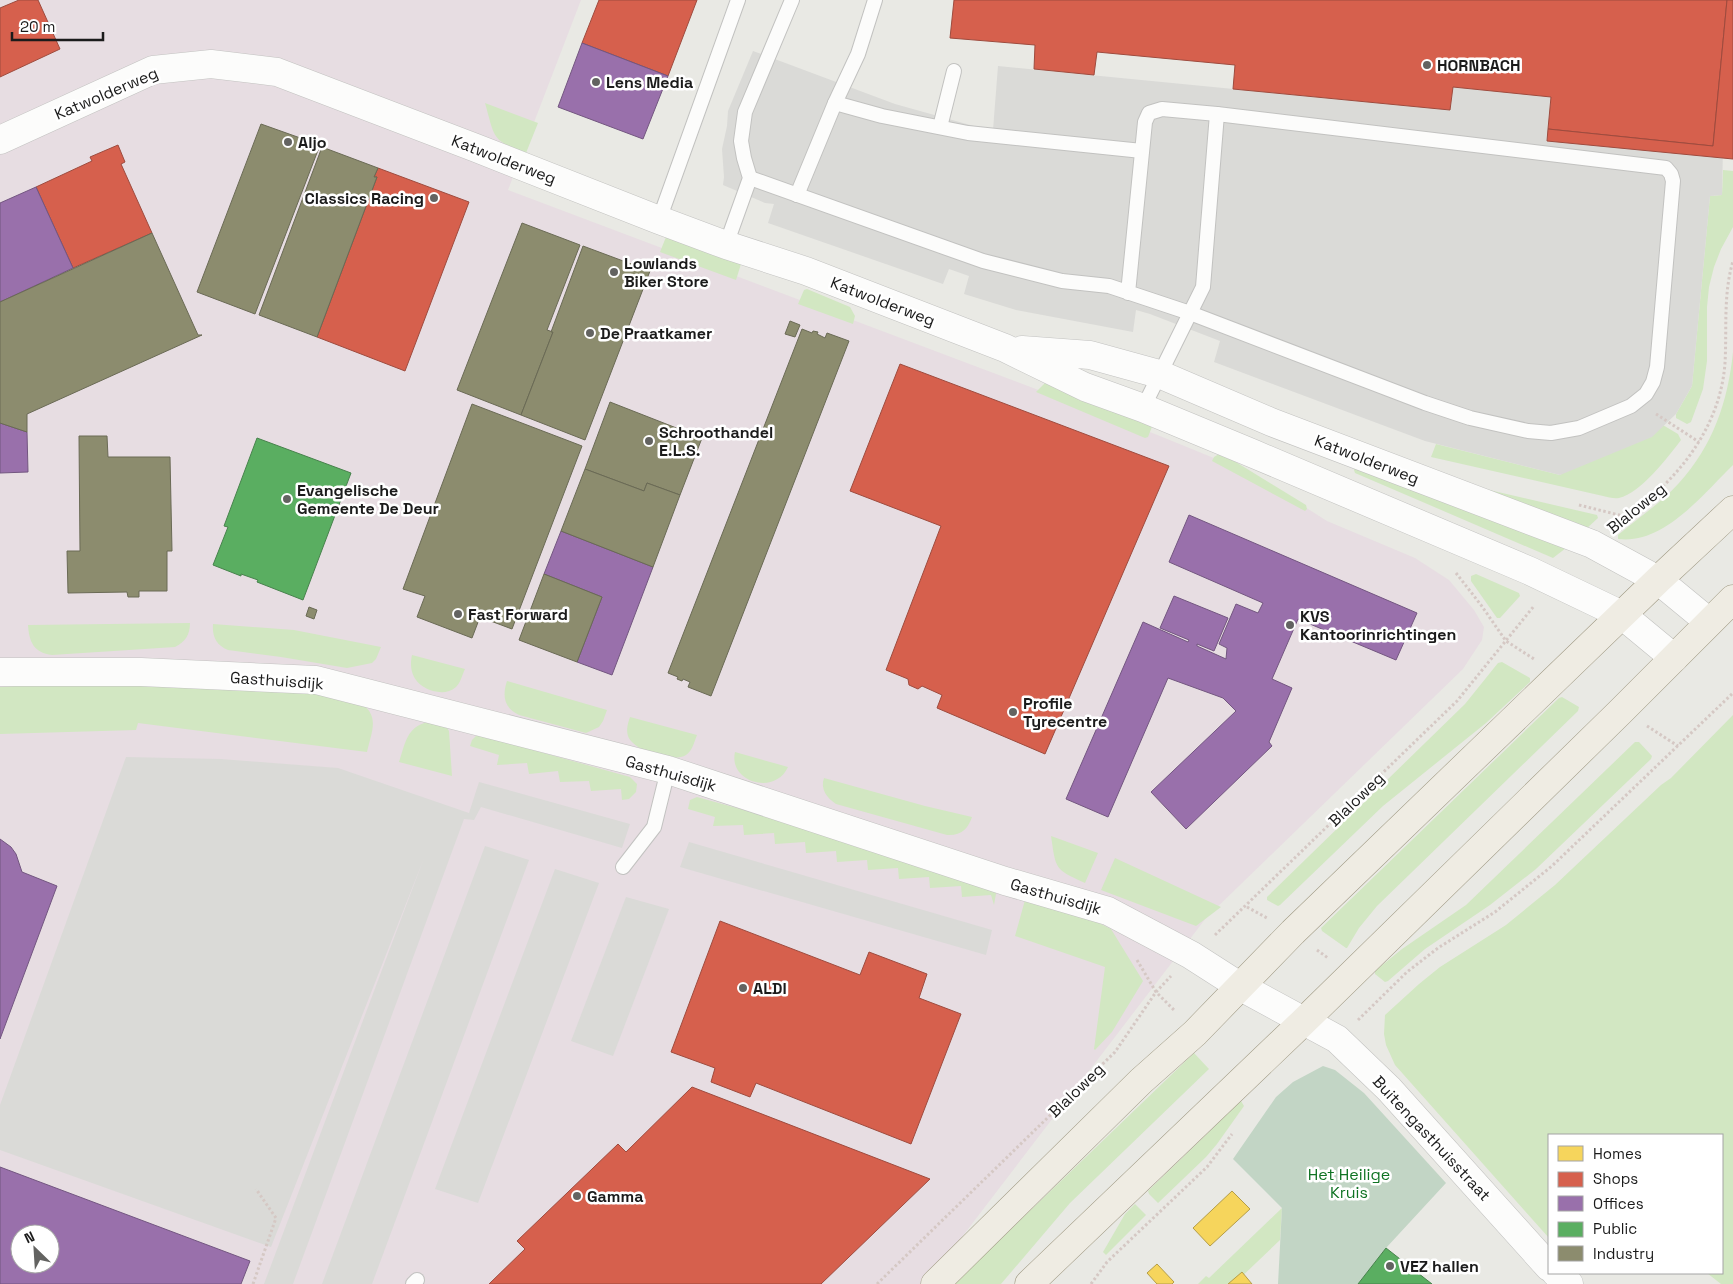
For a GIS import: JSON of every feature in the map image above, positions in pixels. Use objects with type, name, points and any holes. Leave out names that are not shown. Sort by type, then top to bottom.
[{"type":"main road","points":[[935,1284],[1141,1081],[1195,1033],[1293,932],[1733,510]]},
{"type":"main road","points":[[1029,1284],[1303,1022],[1733,599]]},
{"type":"street","name":"Katwolderweg","points":[[0,140],[153,70],[211,64],[277,72],[658,220],[806,271],[1006,348],[1085,387],[1143,408],[1530,571],[1622,615],[1674,658]]},
{"type":"street","name":"Katwolderweg","points":[[1006,348],[1090,355],[1159,374],[1270,422],[1592,544],[1658,580],[1710,622]]},
{"type":"street","name":"Gasthuisdijk","points":[[0,672],[141,672],[316,680],[668,770],[996,878],[1108,911],[1191,955],[1241,987],[1303,1022]]},
{"type":"street","name":"Buitengasthuisstraat","points":[[1303,1022],[1337,1040],[1389,1089],[1548,1266]]},
{"type":"street","points":[[1557,1274],[1569,1284]]},
{"type":"lane","points":[[658,220],[738,0]]},
{"type":"lane","points":[[726,245],[750,178],[741,141],[745,112],[792,0]]},
{"type":"lane","points":[[797,195],[834,103],[858,54],[875,0]]},
{"type":"lane","points":[[940,127],[954,71]]},
{"type":"lane","points":[[834,103],[882,116],[968,133],[1142,151]]},
{"type":"lane","points":[[750,178],[983,261],[1062,281],[1109,286],[1128,292],[1190,313],[1425,403],[1470,418],[1528,431],[1551,433],[1579,428],[1632,406],[1646,394],[1653,382],[1657,367],[1673,181],[1672,174],[1666,168],[1162,109],[1150,112],[1145,122],[1128,292]]},
{"type":"lane","points":[[1143,408],[1203,287],[1217,114]]},
{"type":"lane","points":[[623,867],[654,827],[668,770]]},
{"type":"path","name":"Blaloweg","points":[[1592,544],[1666,483],[1681,468],[1700,442],[1710,424],[1721,387],[1726,350],[1726,292],[1733,261]]},
{"type":"path","points":[[1637,401],[1700,442]]},
{"type":"path","points":[[1451,568],[1477,598],[1506,642],[1560,675]]},
{"type":"path","name":"Blaloweg","points":[[877,1284],[1115,1052],[1156,992],[1191,955],[1225,927],[1457,701],[1506,642],[1528,612],[1555,584]]},
{"type":"path","points":[[1337,1040],[1407,972],[1438,948],[1495,912],[1552,866],[1733,693]]},
{"type":"path","points":[[1620,712],[1658,732],[1678,746]]},
{"type":"path","points":[[1091,1284],[1108,1262],[1208,1167],[1236,1129]]},
{"type":"path","points":[[253,1284],[276,1218],[256,1189]]},
{"type":"shaded area","points":[[0,0],[581,0],[508,190],[1155,434],[1253,474],[1327,521],[1415,558],[1449,580],[1474,610],[1484,627],[1482,640],[1463,669],[1206,918],[926,1284],[0,1284]]},
{"type":"shaded area","points":[[753,51],[895,104],[988,130],[993,130],[998,66],[1450,110],[1453,87],[1551,97],[1548,129],[1723,146],[1722,195],[1710,196],[1692,386],[1676,414],[1652,437],[1560,475],[1425,441],[1214,362],[1220,341],[1150,314],[1136,310],[1133,332],[1016,310],[964,294],[969,276],[949,269],[943,284],[768,223],[774,204],[765,203],[723,185],[722,149],[728,111]]},
{"type":"shaded area","points":[[126,757],[221,759],[338,768],[469,813],[479,782],[630,824],[622,848],[481,807],[474,820],[464,819],[293,1284],[264,1284],[424,858],[271,1247],[0,1150],[0,1105]]},
{"type":"shaded area","points":[[689,842],[992,930],[986,955],[680,867]]},
{"type":"shaded area","points":[[485,846],[529,860],[372,1284],[322,1284]]},
{"type":"shaded area","points":[[555,869],[599,883],[478,1203],[435,1189]]},
{"type":"shaded area","points":[[626,897],[669,909],[613,1056],[571,1041]]},
{"type":"green space","points":[[485,103],[538,123],[526,153],[500,141],[493,131]]},
{"type":"green space","points":[[1723,170],[1733,171],[1733,227],[1721,249],[1709,287],[1707,361],[1703,389],[1691,422],[1687,424],[1676,418],[1676,414],[1692,386],[1710,196],[1722,195]]},
{"type":"green space","points":[[666,237],[741,264],[736,280],[660,252]]},
{"type":"green space","points":[[807,289],[850,307],[855,316],[853,324],[798,304],[804,290]]},
{"type":"green space","points":[[1733,352],[1733,465],[1682,515],[1667,526],[1635,539],[1618,539],[1618,535],[1657,504],[1679,483],[1701,454],[1710,438],[1723,405]]},
{"type":"green space","points":[[1045,383],[1153,424],[1148,437],[1145,438],[1036,392]]},
{"type":"green space","points":[[1646,415],[1678,434],[1681,440],[1645,482],[1627,495],[1619,498],[1431,457],[1436,444],[1560,475]]},
{"type":"green space","points":[[1219,454],[1226,456],[1306,505],[1307,509],[1305,511],[1212,461]]},
{"type":"green space","points":[[1355,467],[1566,548],[1553,558],[1355,473]]},
{"type":"green space","points":[[1485,489],[1597,515],[1598,518],[1585,530]]},
{"type":"green space","points":[[1476,574],[1519,593],[1520,596],[1500,618],[1497,618],[1471,581],[1471,576]]},
{"type":"green space","points":[[190,623],[186,638],[175,647],[52,655],[41,652],[34,646],[31,641],[28,625]]},
{"type":"green space","points":[[213,624],[294,630],[381,647],[376,659],[372,663],[347,668],[228,650],[220,646],[216,640]]},
{"type":"green space","points":[[412,655],[465,669],[456,687],[445,692],[433,691],[422,686],[412,673]]},
{"type":"green space","points":[[1502,662],[1530,678],[1530,682],[1486,723],[1383,806],[1280,905],[1278,906],[1267,900],[1267,897],[1465,704],[1498,663]]},
{"type":"green space","points":[[142,678],[286,687],[357,701],[365,706],[372,717],[372,730],[367,752],[138,723],[136,730],[0,734],[0,687]]},
{"type":"green space","points":[[507,681],[607,710],[599,727],[586,733],[519,715],[507,705],[505,692]]},
{"type":"green space","points":[[1562,697],[1579,707],[1578,711],[1377,906],[1359,928],[1347,948],[1322,931],[1321,928]]},
{"type":"green space","points":[[1733,715],[1733,1284],[1721,1284],[1708,1274],[1723,1274],[1723,1134],[1548,1134],[1548,1237],[1395,1065],[1386,1045],[1384,1034],[1385,1015],[1419,984],[1440,967],[1506,925],[1555,885],[1661,785],[1671,778]]},
{"type":"green space","points":[[630,717],[697,735],[692,748],[686,755],[672,758],[654,754],[645,751],[631,741],[627,731]]},
{"type":"green space","points":[[428,722],[447,728],[449,731],[452,776],[399,762],[405,742],[411,732],[415,727]]},
{"type":"green space","points":[[476,736],[483,736],[630,777],[637,784],[636,792],[629,799],[622,800],[621,789],[591,791],[589,781],[560,782],[558,771],[529,774],[527,763],[497,765],[499,755],[470,746]]},
{"type":"green space","points":[[1635,742],[1639,742],[1652,756],[1651,759],[1536,869],[1490,905],[1425,949],[1388,981],[1385,982],[1375,974],[1375,971],[1402,949],[1466,905]]},
{"type":"green space","points":[[735,752],[788,767],[782,776],[773,781],[764,783],[754,782],[745,778],[738,771],[735,762]]},
{"type":"green space","points":[[824,778],[972,817],[963,831],[947,835],[836,804],[825,793],[823,786]]},
{"type":"green space","points":[[697,797],[992,879],[997,888],[994,905],[991,895],[962,897],[961,886],[930,888],[929,877],[899,879],[898,868],[868,870],[867,860],[837,862],[836,851],[806,853],[805,842],[775,844],[774,833],[744,835],[743,825],[713,826],[715,817],[688,809],[690,800]]},
{"type":"green space","points":[[1051,836],[1098,853],[1085,883],[1058,867]]},
{"type":"green space","points":[[1115,858],[1221,907],[1196,926],[1101,890]]},
{"type":"green space","points":[[1025,900],[1077,912],[1111,929],[1143,981],[1112,1032],[1095,1050],[1105,967],[1015,936]]},
{"type":"green space","points":[[1194,1053],[1209,1069],[1070,1203],[1001,1284],[954,1284]]},
{"type":"green space","name":"Het Heilige Kruis","points":[[1323,1066],[1335,1070],[1364,1093],[1446,1183],[1386,1248],[1358,1284],[1278,1284],[1282,1208],[1233,1159],[1276,1097],[1293,1082]]},
{"type":"green space","points":[[1241,1101],[1244,1106],[1217,1144],[1158,1203],[1148,1191]]},
{"type":"green space","points":[[1135,1204],[1146,1215],[1106,1255],[1103,1252],[1125,1214]]},
{"type":"green space","points":[[1282,1208],[1280,1240],[1234,1284],[1198,1284],[1206,1276],[1209,1278]]},
{"type":"building: Homes","points":[[1232,1191],[1250,1209],[1210,1246],[1193,1228]]},
{"type":"building: Homes","points":[[1157,1264],[1174,1282],[1172,1284],[1157,1284],[1147,1273]]},
{"type":"building: Homes","points":[[1242,1272],[1252,1284],[1228,1284]]},
{"type":"building: Shops","points":[[19,0],[38,0],[60,49],[0,77],[0,8]]},
{"type":"building: Shops","points":[[599,0],[697,0],[668,76],[582,43]]},
{"type":"building: Shops","points":[[954,0],[1727,0],[1713,146],[1548,129],[1551,97],[1453,87],[1450,110],[1233,89],[1235,65],[1097,52],[1094,75],[1034,69],[1035,45],[950,38]]},
{"type":"building: Shops","points":[[1727,0],[1733,0],[1733,159],[1547,141],[1548,129],[1713,146]]},
{"type":"building: Shops","points":[[118,145],[125,162],[121,164],[152,233],[73,268],[36,187],[92,161],[90,157]]},
{"type":"building: Shops","points":[[378,168],[469,202],[405,371],[317,337],[377,177],[374,177]]},
{"type":"building: Shops","points":[[900,364],[1169,466],[1045,754],[937,708],[942,695],[922,686],[918,689],[909,685],[908,679],[886,670],[941,526],[850,491]]},
{"type":"building: Shops","points":[[720,921],[860,975],[869,952],[927,974],[919,998],[961,1014],[911,1144],[756,1083],[750,1097],[711,1082],[715,1068],[671,1052]]},
{"type":"building: Shops","points":[[692,1087],[930,1179],[821,1284],[489,1284],[525,1249],[517,1241],[618,1144],[626,1152]]},
{"type":"building: Offices","points":[[582,43],[668,76],[643,139],[558,107]]},
{"type":"building: Offices","points":[[36,187],[73,268],[0,302],[0,203]]},
{"type":"building: Offices","points":[[0,423],[27,432],[28,472],[0,473]]},
{"type":"building: Offices","points":[[1189,515],[1417,613],[1396,660],[1298,619],[1272,679],[1292,688],[1269,742],[1272,746],[1186,829],[1151,792],[1236,711],[1223,698],[1168,678],[1108,817],[1066,799],[1143,622],[1188,642],[1189,640],[1160,628],[1174,596],[1228,618],[1214,651],[1197,644],[1197,646],[1226,659],[1227,648],[1219,644],[1236,604],[1258,613],[1263,603],[1169,562]]},
{"type":"building: Offices","points":[[561,531],[653,567],[612,675],[577,662],[602,597],[544,574]]},
{"type":"building: Offices","points":[[0,839],[11,847],[16,854],[22,872],[57,886],[0,1039]]},
{"type":"building: Offices","points":[[0,1167],[250,1261],[241,1284],[0,1284]]},
{"type":"building: Public","name":"Evangelische Gemeente De Deur","points":[[257,438],[351,473],[303,600],[257,582],[258,580],[241,574],[241,576],[213,565],[228,527],[224,526]]},
{"type":"building: Public","name":"VEZ hallen","points":[[1386,1248],[1432,1284],[1358,1284]]},
{"type":"building: Industry","points":[[261,124],[320,145],[255,314],[197,292]]},
{"type":"building: Industry","points":[[322,147],[378,168],[374,177],[377,177],[317,337],[259,315]]},
{"type":"building: Industry","points":[[522,223],[580,245],[547,330],[553,332],[521,415],[457,390]]},
{"type":"building: Industry","points":[[152,233],[198,335],[202,335],[27,414],[27,432],[0,423],[0,302]]},
{"type":"building: Industry","points":[[583,246],[650,271],[585,440],[521,415]]},
{"type":"building: Industry","points":[[790,321],[800,325],[795,337],[785,334]]},
{"type":"building: Industry","points":[[802,329],[812,333],[813,331],[818,332],[817,334],[825,338],[827,333],[849,341],[711,696],[688,687],[690,682],[677,679],[678,677],[668,673]]},
{"type":"building: Industry","points":[[610,402],[702,438],[680,495],[647,483],[644,491],[585,469]]},
{"type":"building: Industry","points":[[472,404],[582,446],[512,629],[480,617],[472,638],[417,617],[425,596],[403,589]]},
{"type":"building: Industry","points":[[79,436],[107,436],[108,457],[170,457],[172,551],[167,551],[167,591],[139,591],[139,597],[128,597],[127,592],[68,593],[67,551],[80,551]]},
{"type":"building: Industry","points":[[585,469],[644,491],[647,483],[680,495],[653,567],[561,531]]},
{"type":"building: Industry","points":[[544,574],[602,597],[577,662],[519,640]]},
{"type":"building: Industry","points":[[309,607],[317,610],[314,619],[306,616]]},
{"type":"place","name":"HORNBACH","points":[[1427,65]]},
{"type":"place","name":"Lens Media","points":[[596,82]]},
{"type":"place","name":"Aljo","points":[[288,142]]},
{"type":"place","name":"Classics Racing","points":[[434,198]]},
{"type":"place","name":"Lowlands Biker Store","points":[[614,272]]},
{"type":"place","name":"De Praatkamer","points":[[590,333]]},
{"type":"place","name":"Schroothandel E.L.S.","points":[[649,441]]},
{"type":"place","name":"Evangelische Gemeente De Deur","points":[[287,499]]},
{"type":"place","name":"Fast Forward","points":[[458,614]]},
{"type":"place","name":"KVS Kantoorinrichtingen","points":[[1290,625]]},
{"type":"place","name":"Profile Tyrecentre","points":[[1013,712]]},
{"type":"place","name":"ALDI","points":[[743,988]]},
{"type":"place","name":"Gamma","points":[[577,1196]]},
{"type":"place","name":"VEZ hallen","points":[[1390,1266]]}]
